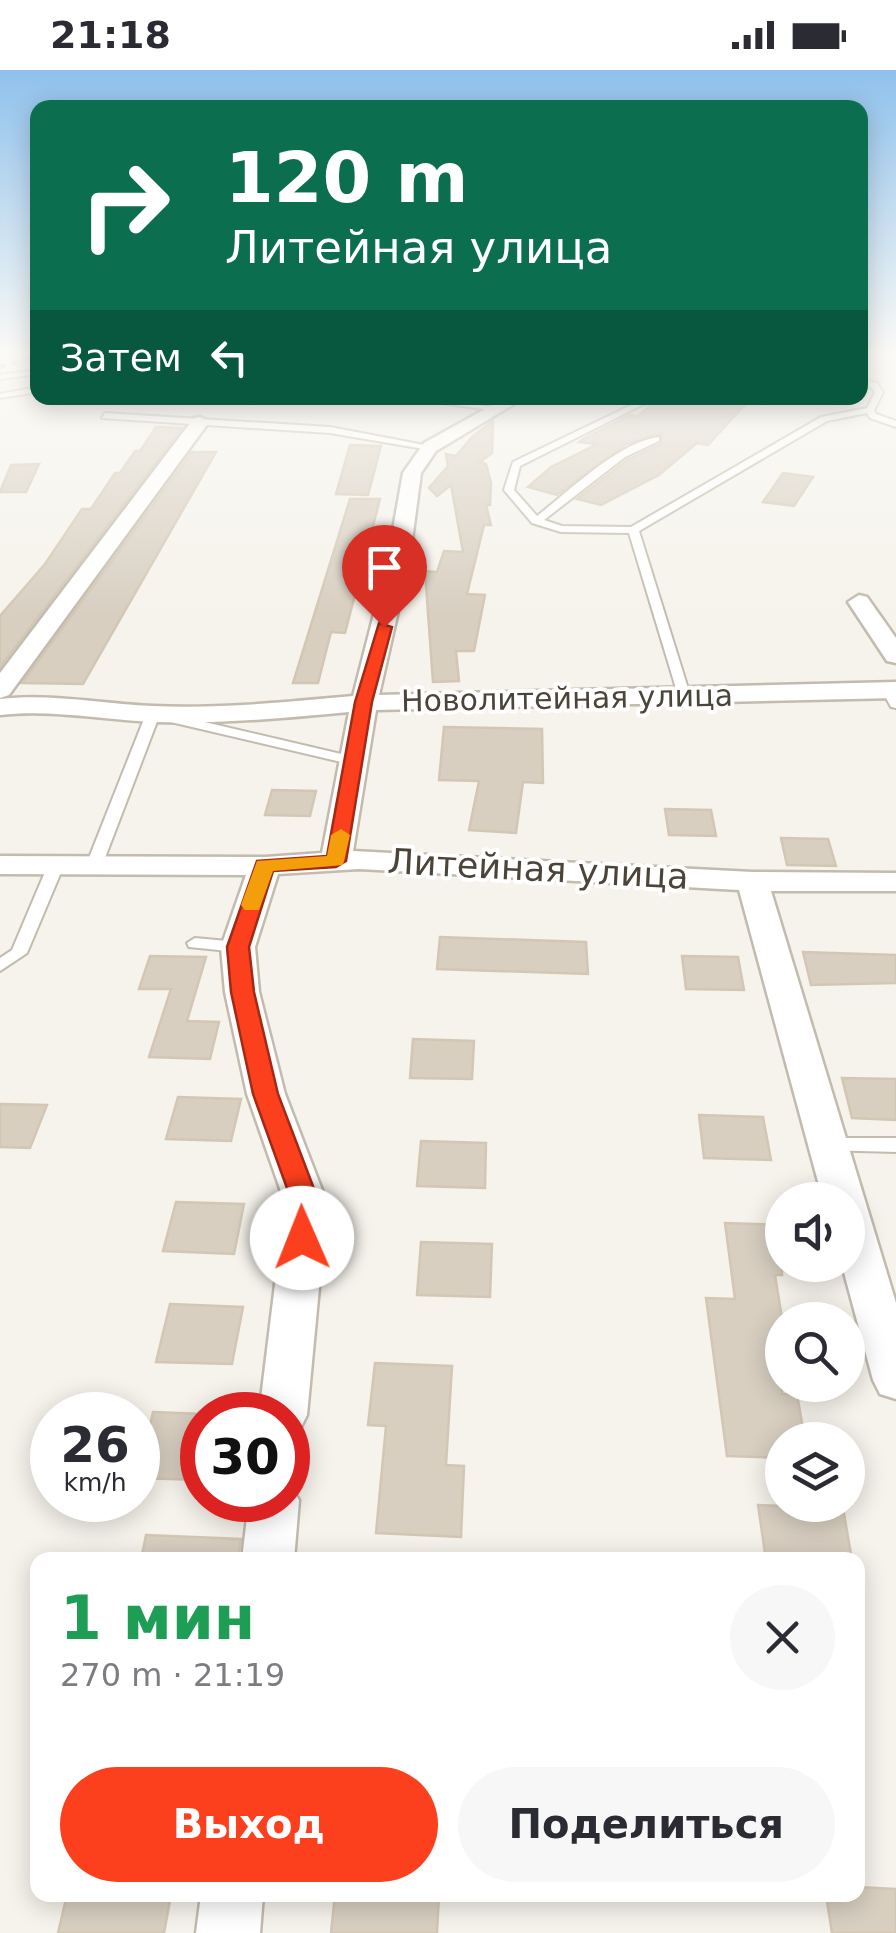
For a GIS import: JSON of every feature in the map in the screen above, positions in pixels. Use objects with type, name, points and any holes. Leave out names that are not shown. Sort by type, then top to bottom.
[{"type":"street","points":[[0,690],[187,440]]},
{"type":"street","points":[[336,861],[364,702],[398,562],[412,473],[430,447],[442,440]]},
{"type":"street","points":[[859,602],[896,656]]},
{"type":"street","name":"Новолитейная улица","points":[[0,707],[25,704],[153,714],[235,715],[364,702],[893,695]]},
{"type":"street","name":"Литейная улица","points":[[0,865],[264,866],[336,861],[752,881],[896,882]]},
{"type":"street","points":[[264,866],[238,947],[242,992],[266,1094],[306,1202],[285,1392]]},
{"type":"street","points":[[752,881],[839,1182]]},
{"type":"street","points":[[865,1272],[896,1380]]},
{"type":"street","points":[[269,1552],[272,1522]]},
{"type":"street","points":[[228,1933],[231,1902]]},
{"type":"lane","points":[[388,440],[430,447]]},
{"type":"lane","points":[[566,440],[516,464],[509,490],[536,521],[560,530],[633,530],[789,440]]},
{"type":"lane","points":[[536,521],[622,455],[654,440]]},
{"type":"lane","points":[[633,530],[684,695]]},
{"type":"lane","points":[[95,863],[153,714],[354,761]]},
{"type":"lane","points":[[0,966],[19,953],[56,865]]},
{"type":"lane","points":[[194,944],[238,947]]},
{"type":"lane","points":[[828,1145],[896,1145]]},
{"type":"building","points":[[147,440],[173,440],[0,667],[0,616],[45,564],[82,509],[91,509],[115,473],[120,473],[135,451],[140,451]]},
{"type":"building","points":[[470,440],[492,440],[492,453],[480,462],[486,464],[491,483],[490,505],[486,505],[491,525],[484,525],[467,594],[485,595],[474,651],[456,651],[459,681],[433,682],[425,571],[437,572],[444,551],[463,552],[451,485],[437,496],[429,488],[448,466],[446,454],[456,456]]},
{"type":"building","points":[[640,440],[626,444],[557,495],[528,487],[551,467],[597,444],[579,442]]},
{"type":"building","points":[[661,440],[713,440],[708,445],[697,443],[659,475],[601,505],[577,499],[627,460],[661,444]]},
{"type":"building","points":[[350,445],[381,446],[368,495],[336,494]]},
{"type":"building","points":[[192,452],[216,452],[83,684],[22,683]]},
{"type":"building","points":[[39,464],[26,492],[0,492],[11,465]]},
{"type":"building","points":[[783,473],[813,477],[794,506],[763,502]]},
{"type":"building","points":[[350,499],[380,499],[345,633],[331,632],[318,683],[293,683]]},
{"type":"building","points":[[444,727],[542,729],[543,783],[523,782],[516,833],[469,830],[479,781],[439,780]]},
{"type":"building","points":[[272,790],[316,791],[310,816],[265,815]]},
{"type":"building","points":[[665,809],[711,810],[716,836],[669,835]]},
{"type":"building","points":[[781,838],[828,839],[836,866],[787,865]]},
{"type":"building","points":[[440,937],[586,942],[588,974],[437,969]]},
{"type":"building","points":[[803,952],[896,955],[896,983],[811,985]]},
{"type":"building","points":[[150,956],[206,957],[187,1021],[219,1022],[210,1059],[149,1057],[171,989],[139,989]]},
{"type":"building","points":[[682,956],[738,957],[744,990],[686,989]]},
{"type":"building","points":[[413,1039],[474,1041],[472,1079],[410,1078]]},
{"type":"building","points":[[842,1078],[896,1079],[896,1120],[852,1118]]},
{"type":"building","points":[[178,1097],[241,1099],[231,1141],[166,1139]]},
{"type":"building","points":[[0,1104],[47,1105],[30,1148],[0,1147]]},
{"type":"building","points":[[699,1115],[763,1117],[771,1160],[704,1158]]},
{"type":"building","points":[[421,1141],[486,1143],[485,1188],[417,1186]]},
{"type":"building","points":[[176,1202],[244,1204],[234,1254],[163,1251]]},
{"type":"building","points":[[725,1223],[765,1224],[765,1282],[776,1282],[779,1302],[765,1302],[765,1402],[798,1402],[802,1422],[765,1422],[765,1457],[727,1456],[706,1298],[735,1299]]},
{"type":"building","points":[[421,1242],[492,1244],[490,1297],[417,1295]]},
{"type":"building","points":[[170,1304],[243,1307],[232,1364],[156,1362]]},
{"type":"building","points":[[375,1363],[452,1366],[446,1465],[464,1466],[461,1537],[376,1533],[386,1426],[368,1425]]},
{"type":"building","points":[[160,1412],[180,1413],[180,1479],[160,1479]]},
{"type":"building","points":[[758,1505],[765,1505],[765,1522],[845,1522],[851,1552],[765,1552]]},
{"type":"building","points":[[146,1535],[241,1539],[239,1552],[143,1552]]},
{"type":"building","points":[[865,1887],[896,1889],[896,1933],[832,1933],[827,1902],[865,1902]]},
{"type":"building","points":[[65,1902],[170,1902],[164,1933],[58,1933]]},
{"type":"building","points":[[334,1902],[439,1902],[437,1933],[331,1933]]},
{"type":"slow traffic","points":[[252,905],[264,866],[336,861],[341,835]]},
{"type":"route","points":[[302,1238],[306,1202],[266,1094],[242,992],[238,947],[264,866],[336,861],[364,702],[384,627]]}]
